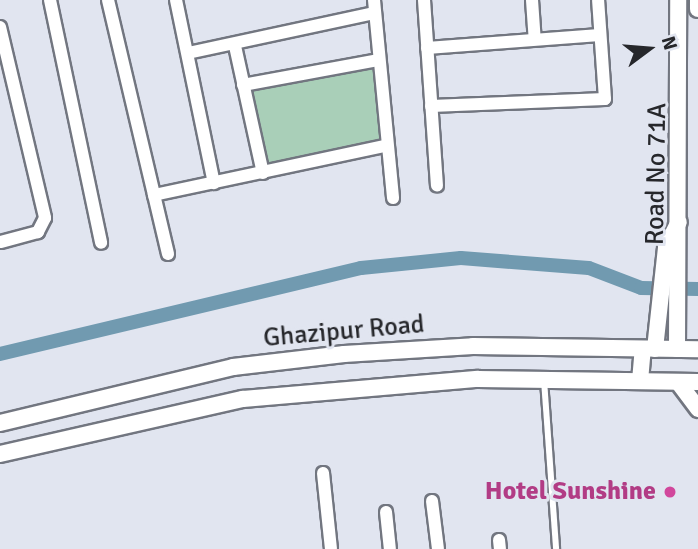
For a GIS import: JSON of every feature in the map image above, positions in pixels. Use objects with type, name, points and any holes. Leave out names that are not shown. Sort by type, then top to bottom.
[{"type":"main road","name":"Road No 71A","points":[[677,349],[682,216],[678,0]]},
{"type":"main road","points":[[698,0],[698,9]]},
{"type":"main road","points":[[640,381],[661,317],[663,270],[682,216]]},
{"type":"main road","name":"Ghazipur Road","points":[[0,423],[233,368],[344,354],[473,346],[698,349]]},
{"type":"main road","points":[[0,454],[243,399],[544,380],[698,382]]},
{"type":"main road","points":[[678,382],[698,408]]},
{"type":"street","points":[[50,0],[101,243]]},
{"type":"street","points":[[108,0],[168,254]]},
{"type":"street","points":[[424,0],[437,186]]},
{"type":"street","points":[[532,0],[535,39]]},
{"type":"street","points":[[431,106],[605,99],[598,0]]},
{"type":"street","points":[[180,1],[214,183]]},
{"type":"street","points":[[188,53],[235,46],[375,6],[385,146],[393,198]]},
{"type":"street","points":[[0,27],[45,218],[38,232],[0,242]]},
{"type":"street","points":[[427,48],[600,35]]},
{"type":"street","points":[[235,46],[263,173]]},
{"type":"street","points":[[243,85],[378,60]]},
{"type":"street","points":[[154,195],[385,146]]},
{"type":"street","points":[[323,473],[331,549]]},
{"type":"street","points":[[432,501],[438,549]]},
{"type":"street","points":[[386,512],[390,549]]},
{"type":"lane","points":[[544,380],[556,549]]},
{"type":"green space","points":[[378,60],[385,146],[263,173],[243,85]]},
{"type":"waterway","points":[[0,354],[361,268],[461,258],[589,268],[641,288],[698,289]]},
{"type":"place","name":"Hotel Sunshine","points":[[670,492]]}]
